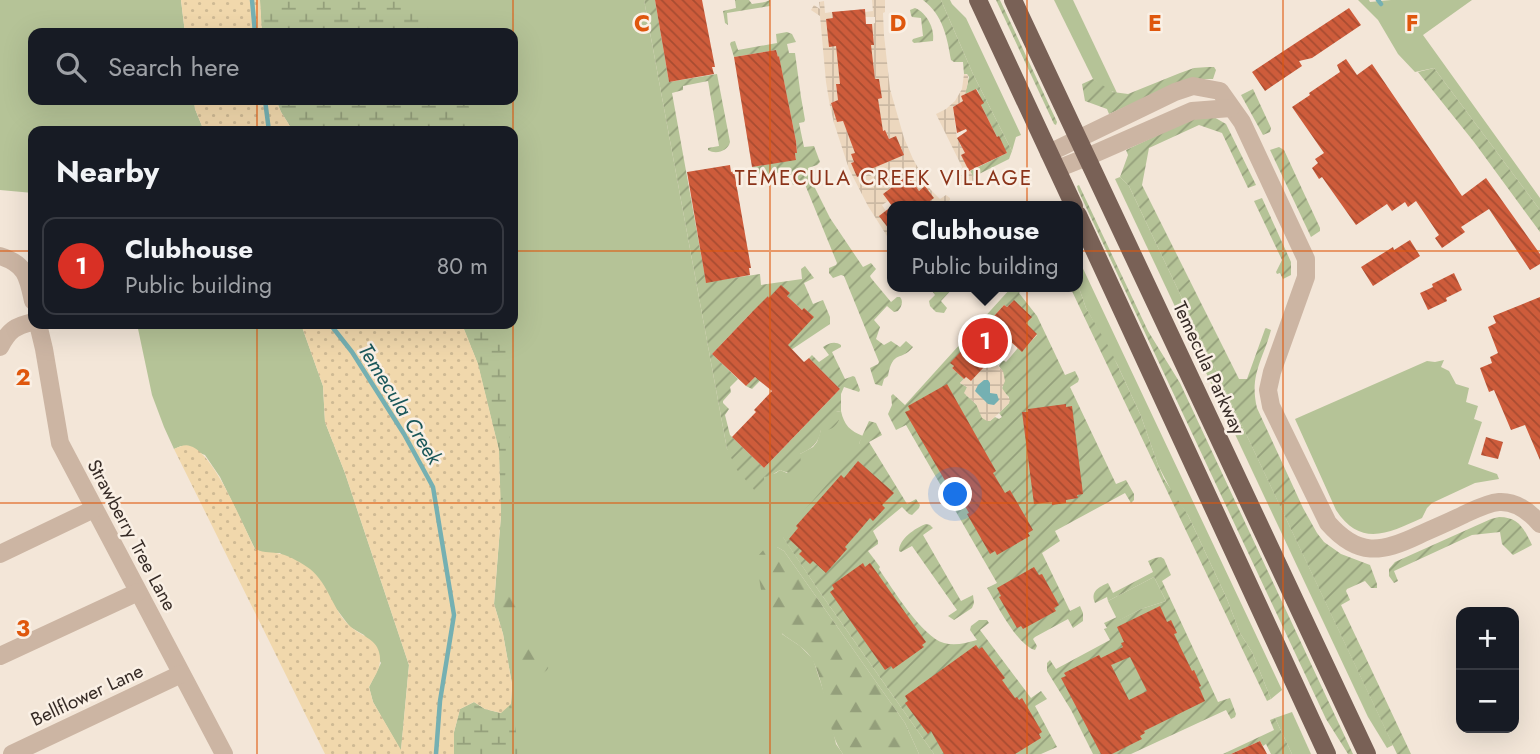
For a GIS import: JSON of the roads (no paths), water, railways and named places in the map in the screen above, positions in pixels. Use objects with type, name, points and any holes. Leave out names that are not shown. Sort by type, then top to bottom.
[{"type":"main road","points":[[978,0],[1072,201]]},
{"type":"main road","name":"Temecula Parkway","points":[[1013,0],[1367,754]]},
{"type":"main road","points":[[1083,226],[1327,754]]},
{"type":"street","points":[[1053,161],[1078,139],[1175,92],[1193,86],[1220,90],[1242,121],[1306,259],[1306,277],[1268,390],[1271,406],[1328,523],[1339,535],[1354,544],[1382,549],[1497,502],[1521,506],[1540,524]]},
{"type":"street","points":[[1053,161],[1087,158],[1192,111],[1231,108]]},
{"type":"street","points":[[0,256],[14,260],[26,273],[28,281]]},
{"type":"street","points":[[0,347],[14,328],[28,324]]},
{"type":"street","name":"Strawberry Tree Lane","points":[[39,329],[60,443],[224,754]]},
{"type":"street","points":[[0,554],[94,509]]},
{"type":"street","points":[[1,654],[138,592]]},
{"type":"street","name":"Bellflower Lane","points":[[12,754],[181,674]]},
{"type":"water","points":[[984,380],[990,383],[990,393],[997,394],[999,400],[994,405],[988,404],[975,391]]},
{"type":"waterway","name":"Temecula Creek","points":[[252,0],[255,28]]},
{"type":"waterway","points":[[1378,0],[1381,4]]},
{"type":"waterway","name":"Temecula Creek","points":[[266,105],[268,126]]},
{"type":"waterway","name":"Temecula Creek","points":[[334,329],[352,352],[404,434],[433,487],[454,615],[440,701],[436,754]]},
{"type":"place","name":"Clubhouse","points":[[985,341]]},
{"type":"district","name":"TEMECULA CREEK VILLAGE","points":[[884,178]]}]
